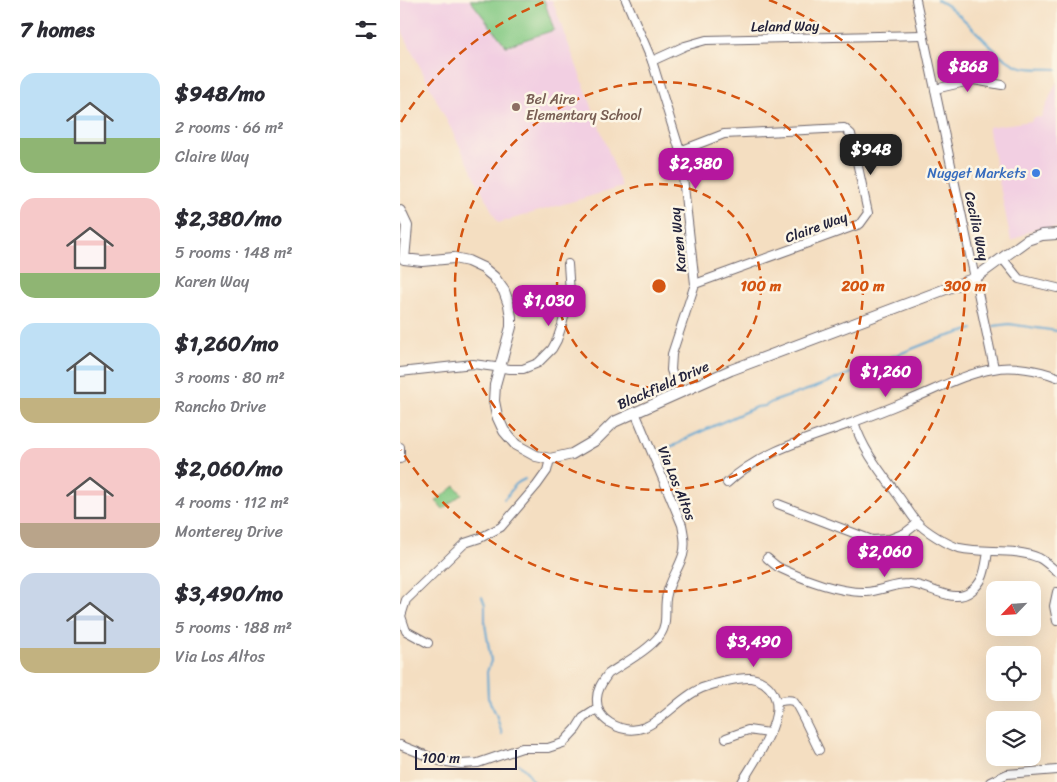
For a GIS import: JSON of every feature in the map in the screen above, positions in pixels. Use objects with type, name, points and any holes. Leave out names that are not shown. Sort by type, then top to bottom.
[{"type":"street","name":"Karen Way","points":[[626,0],[652,61],[680,151],[695,284],[672,354],[671,370],[679,393]]},
{"type":"street","name":"Cecilia Way","points":[[916,0],[994,368]]},
{"type":"street","name":"Leland Way","points":[[652,61],[685,46],[706,40],[923,35]]},
{"type":"street","points":[[934,90],[974,80],[1002,85]]},
{"type":"street","name":"Claire Way","points":[[680,151],[724,134],[844,128],[851,134],[868,213],[860,224],[695,284]]},
{"type":"street","points":[[400,211],[407,226],[402,259],[422,261],[454,258],[468,261],[494,277],[504,290],[509,305],[511,327],[495,385],[494,401],[500,423],[510,439],[522,450],[550,459],[547,471],[537,485],[501,527],[480,538],[465,543],[406,600],[401,616],[406,631],[428,643]]},
{"type":"street","name":"Blackfield Drive","points":[[550,459],[572,454],[596,440],[614,422],[635,412],[756,359],[975,278],[1027,240],[1057,234]]},
{"type":"street","points":[[1002,258],[1012,273],[1019,279],[1057,288]]},
{"type":"street","points":[[400,372],[472,364],[523,369],[538,363],[552,349],[557,340],[570,293],[568,264]]},
{"type":"street","points":[[727,483],[739,471],[770,453],[971,375],[994,368],[1015,368],[1057,377]]},
{"type":"street","name":"Via Los Altos","points":[[597,709],[596,698],[599,688],[608,674],[660,634],[665,625],[666,596],[671,578],[683,555],[685,537],[682,525],[635,412]]},
{"type":"street","points":[[854,422],[859,437],[869,454],[918,523],[934,536],[958,548],[988,552],[1025,553],[1040,559],[1057,572]]},
{"type":"street","points":[[400,447],[400,459]]},
{"type":"street","points":[[778,504],[872,540],[890,539],[905,533],[918,523]]},
{"type":"street","points":[[767,558],[780,569],[814,582],[845,590],[866,592],[907,584],[926,586],[953,596],[969,593],[984,577],[988,552]]},
{"type":"street","points":[[1057,592],[1054,606],[1057,621]]},
{"type":"street","points":[[400,745],[440,761],[461,764],[478,763],[522,748],[548,748],[563,743],[583,718],[597,709],[607,721],[620,729],[634,730],[650,725],[668,714],[690,694],[703,688],[750,678],[764,682],[773,693],[777,702],[776,716],[763,747],[742,782]]},
{"type":"street","points":[[777,702],[788,700],[798,706],[812,738],[820,750]]},
{"type":"street","points":[[726,738],[748,730],[769,733]]},
{"type":"street","points":[[990,782],[1007,774],[1057,770]]},
{"type":"shaded area","name":"Bel Aire Elementary School","points":[[400,0],[552,0],[622,187],[498,223],[400,27]]},
{"type":"shaded area","points":[[1057,81],[1057,228],[1036,228],[1011,241],[988,127],[1032,121],[1032,118],[1041,117]]},
{"type":"green space","points":[[470,0],[544,0],[554,30],[506,46]]},
{"type":"green space","points":[[455,486],[462,494],[443,509],[436,501]]},
{"type":"waterway","points":[[937,0],[959,15],[991,47],[1012,63],[1026,68],[1057,69]]},
{"type":"waterway","points":[[994,326],[1009,324],[1057,331]]},
{"type":"waterway","points":[[663,449],[678,444],[689,437],[756,407],[765,406],[932,341],[973,329]]},
{"type":"waterway","points":[[504,499],[516,484],[525,479]]},
{"type":"waterway","points":[[482,597],[485,605],[485,624],[491,661],[487,672],[488,698],[496,714],[502,734]]},
{"type":"waterway","points":[[519,764],[528,773],[533,782]]},
{"type":"place","name":"Bel Aire Elementary School","points":[[516,107]]},
{"type":"place","name":"Nugget Markets","points":[[1036,173]]}]
